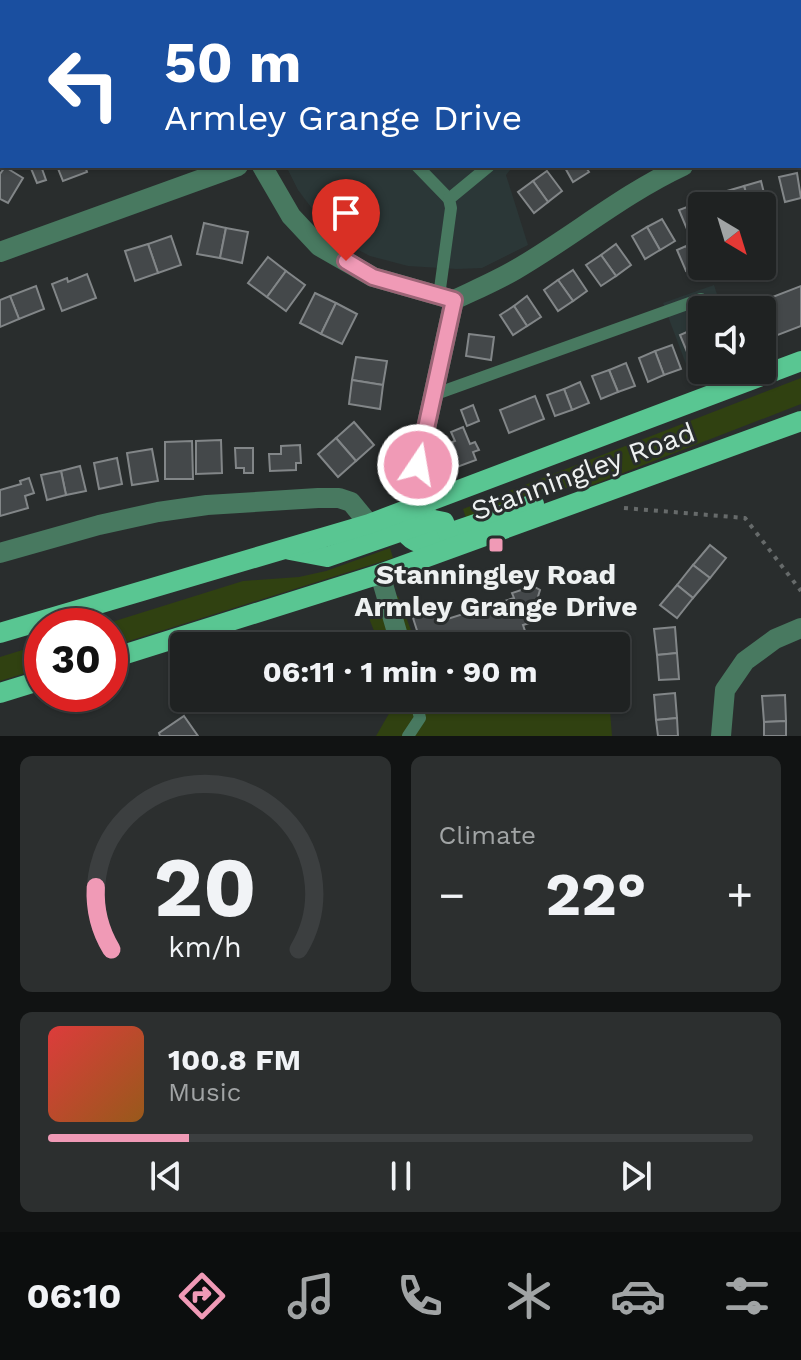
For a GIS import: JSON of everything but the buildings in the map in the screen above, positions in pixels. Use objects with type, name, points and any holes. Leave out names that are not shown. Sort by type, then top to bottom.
[{"type":"main road","name":"Stanningley Road","points":[[0,633],[369,524],[401,522],[801,361]]},
{"type":"main road","name":"Stanningley Road","points":[[128,653],[380,574],[451,540],[577,502],[801,421]]},
{"type":"main road","points":[[286,549],[327,557],[401,522],[413,541],[451,540],[444,522],[434,520],[426,513]]},
{"type":"main road","points":[[0,693],[24,686]]},
{"type":"street","points":[[0,252],[232,168]]},
{"type":"street","points":[[263,168],[291,216],[319,246],[373,277],[446,298],[516,269],[596,216],[679,168]]},
{"type":"street","points":[[426,513],[419,488],[418,465],[433,395],[446,298]]},
{"type":"street","points":[[0,553],[99,525],[207,505],[339,498],[351,502],[369,524]]},
{"type":"street","points":[[380,574],[397,632]]},
{"type":"street","points":[[721,736],[725,690],[745,661],[775,639],[801,628]]},
{"type":"lane","points":[[419,168],[449,199],[451,208],[446,298]]},
{"type":"lane","points":[[449,199],[487,168]]},
{"type":"lane","points":[[433,395],[688,304]]},
{"type":"lane","points":[[408,736],[420,718],[418,712]]},
{"type":"path","points":[[625,508],[745,518],[801,591]]},
{"type":"shaded area","points":[[287,168],[511,168],[506,175],[528,245],[482,268],[408,266],[370,256],[339,240],[298,190]]},
{"type":"shaded area","points":[[714,285],[718,296],[688,296],[688,369],[663,303]]},
{"type":"green space","points":[[801,378],[801,404],[587,487],[543,489],[466,518],[463,509]]},
{"type":"green space","points":[[390,548],[393,558],[128,641],[128,617],[243,581],[299,577],[326,571]]},
{"type":"green space","points":[[398,596],[412,632],[374,632],[365,608]]},
{"type":"green space","points":[[24,650],[24,674],[0,681],[0,657]]},
{"type":"green space","points":[[390,712],[610,712],[612,736],[376,736]]},
{"type":"place","name":"Stanningley Road Armley Grange Drive","points":[[496,545]]},
{"type":"route","points":[[346,261],[373,277],[454,300],[418,465]]}]
